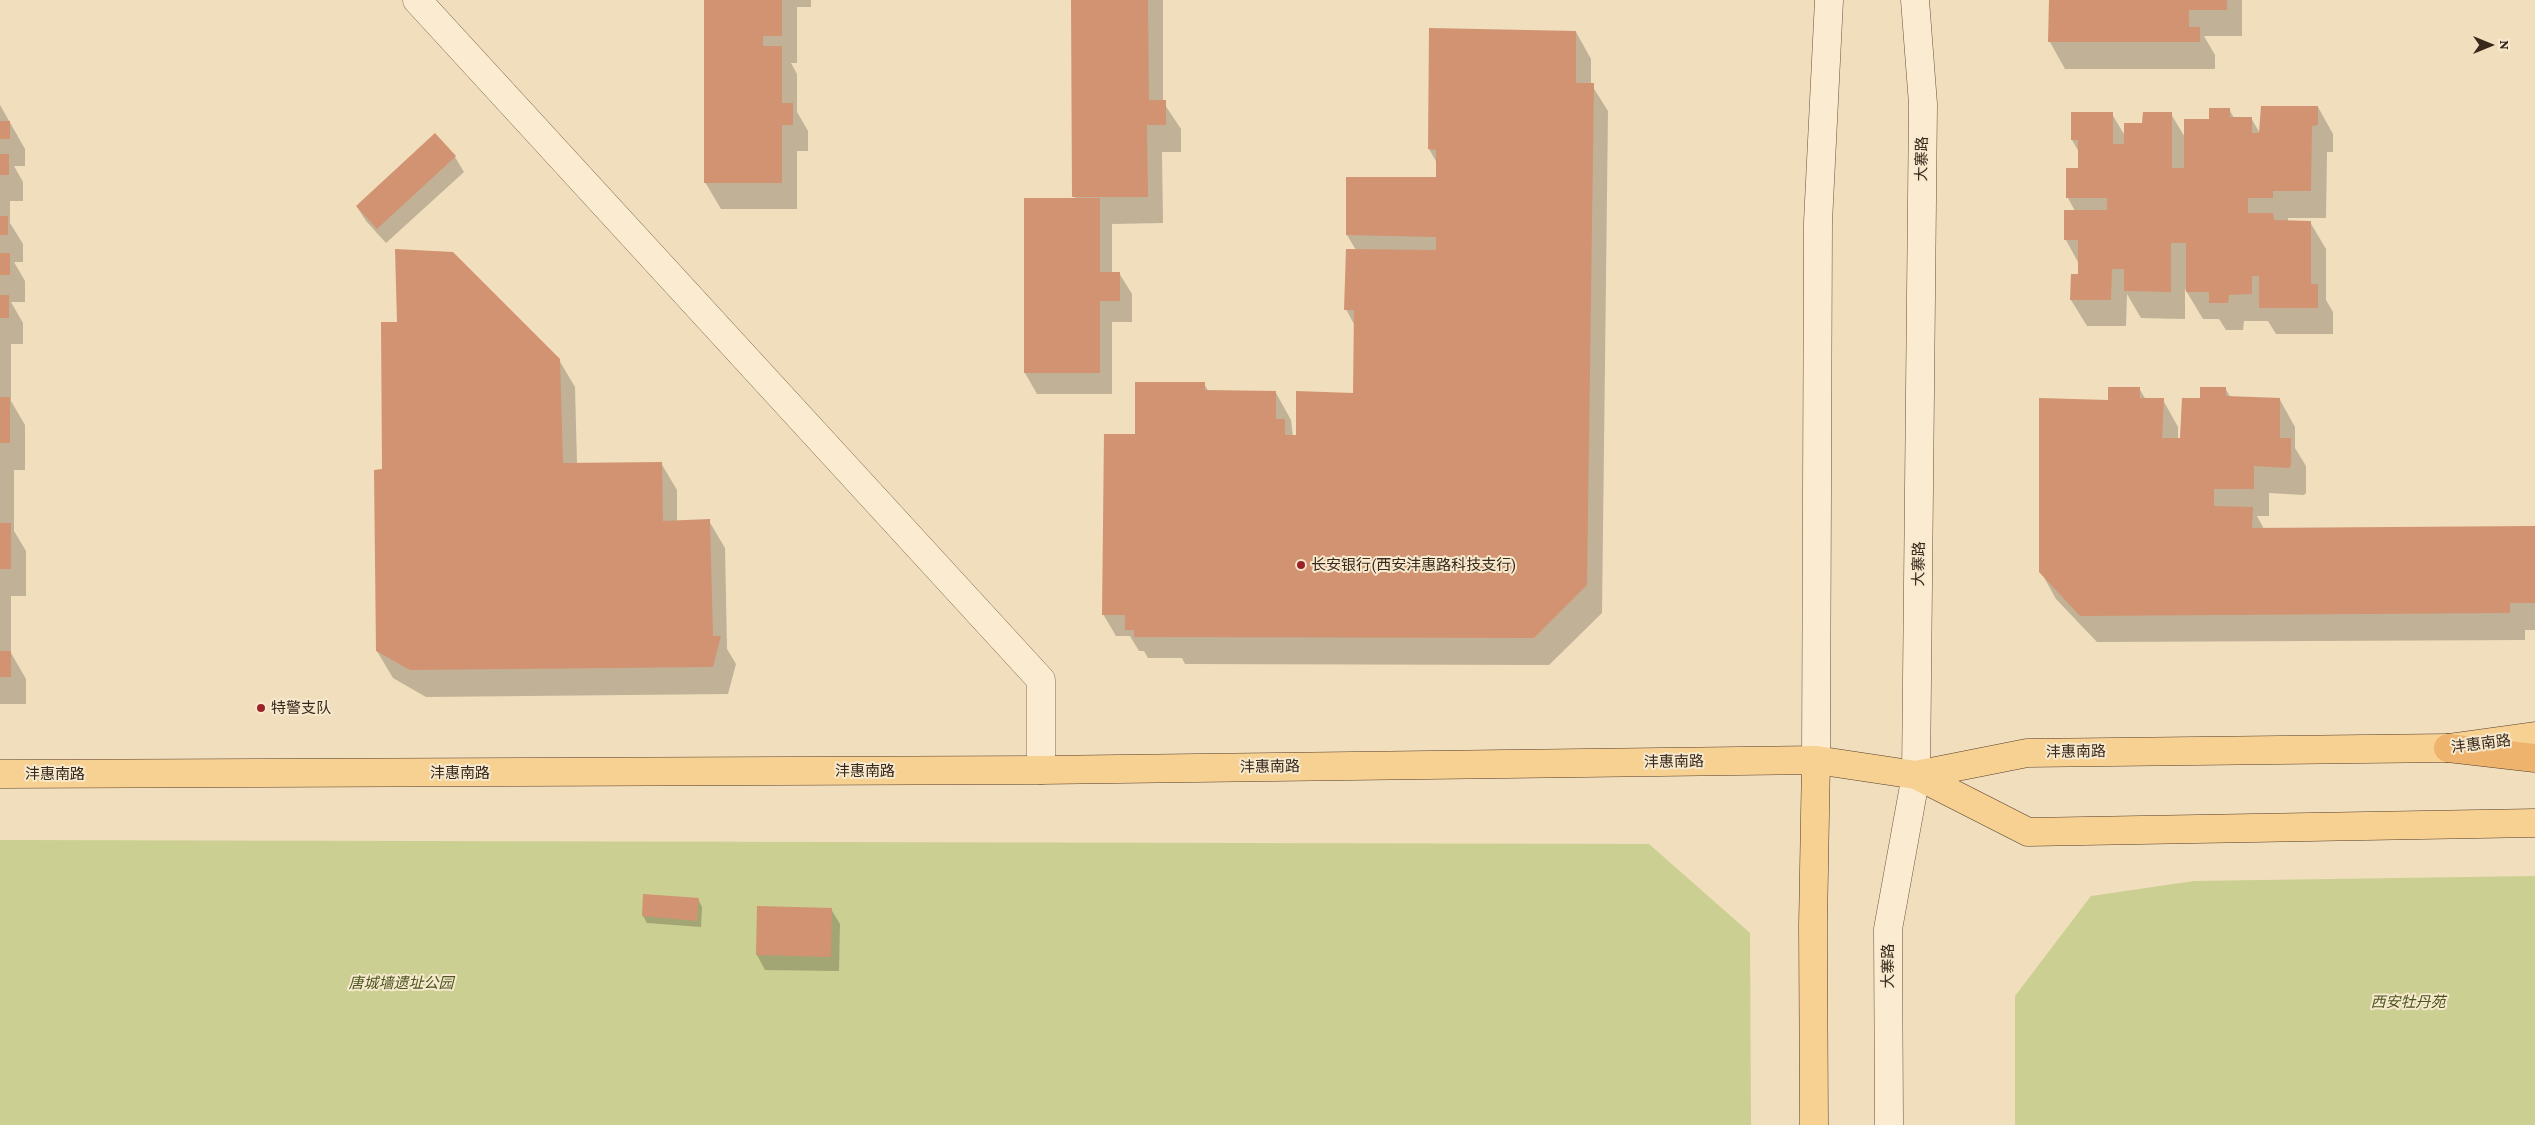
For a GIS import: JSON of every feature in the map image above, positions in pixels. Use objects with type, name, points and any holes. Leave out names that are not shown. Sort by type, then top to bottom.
[{"type":"highway","points":[[2448,748],[2535,758]]},
{"type":"main road","points":[[417,0],[1041,680],[1041,770]]},
{"type":"main road","points":[[1814,1125],[1813,925],[1816,760],[1818,222],[1829,0]]},
{"type":"main road","name":"大寨路","points":[[1889,1125],[1888,929],[1916,775],[1923,104],[1915,0]]},
{"type":"main road","name":"沣惠南路","points":[[0,774],[1041,770],[1816,760],[1916,775],[2027,753],[2448,748],[2535,736]]},
{"type":"main road","points":[[1916,775],[2028,832],[2535,823]]},
{"type":"green space","name":"唐城墙遗址公园","points":[[0,840],[1649,844],[1750,933],[1751,1125],[0,1125]]},
{"type":"green space","name":"西安牡丹苑","points":[[2535,876],[2535,1125],[2015,1125],[2015,996],[2091,896],[2194,881]]},
{"type":"building","points":[[704,0],[782,0],[782,36],[763,36],[763,46],[782,46],[782,103],[793,103],[793,125],[782,125],[782,183],[704,183]]},
{"type":"building","points":[[1071,0],[1148,0],[1149,100],[1166,100],[1166,125],[1147,125],[1148,197],[1072,197]]},
{"type":"building","points":[[2049,0],[2227,0],[2227,10],[2189,10],[2189,27],[2200,27],[2200,42],[2048,42]]},
{"type":"building","points":[[1429,28],[1576,31],[1576,83],[1594,83],[1587,585],[1534,638],[1134,637],[1134,630],[1125,630],[1125,615],[1102,615],[1104,434],[1135,434],[1135,382],[1205,382],[1205,390],[1276,391],[1276,419],[1285,419],[1285,435],[1296,435],[1296,391],[1353,393],[1354,310],[1344,310],[1346,249],[1436,250],[1436,237],[1346,235],[1346,177],[1436,177],[1436,150],[1428,149]]},
{"type":"building","points":[[2261,106],[2318,106],[2318,125],[2312,126],[2311,191],[2273,191],[2273,198],[2248,198],[2248,213],[2273,213],[2274,220],[2311,221],[2311,284],[2318,284],[2318,308],[2259,308],[2259,276],[2252,276],[2252,294],[2229,295],[2228,303],[2209,303],[2209,292],[2186,292],[2186,243],[2171,243],[2171,292],[2124,291],[2124,269],[2112,269],[2111,300],[2070,300],[2071,274],[2078,274],[2078,240],[2064,240],[2064,210],[2107,210],[2107,198],[2066,198],[2066,168],[2078,168],[2078,140],[2071,140],[2071,112],[2113,112],[2113,144],[2124,144],[2124,123],[2142,123],[2143,112],[2172,112],[2172,168],[2184,168],[2184,119],[2209,119],[2209,108],[2230,108],[2230,117],[2252,117],[2252,133],[2259,133]]},
{"type":"building","points":[[0,121],[10,121],[10,139],[0,139]]},
{"type":"building","points":[[435,133],[456,156],[377,229],[356,206]]},
{"type":"building","points":[[0,154],[9,154],[9,175],[0,175]]},
{"type":"building","points":[[1024,198],[1100,198],[1100,272],[1120,272],[1120,301],[1100,301],[1100,373],[1024,373]]},
{"type":"building","points":[[0,216],[8,216],[8,235],[0,235]]},
{"type":"building","points":[[395,249],[453,252],[560,359],[563,463],[662,462],[663,521],[710,519],[713,636],[721,636],[713,667],[410,670],[376,651],[374,470],[382,469],[381,322],[397,322]]},
{"type":"building","points":[[0,253],[10,253],[10,275],[0,275]]},
{"type":"building","points":[[0,295],[9,295],[9,318],[0,318]]},
{"type":"building","points":[[2108,387],[2140,387],[2140,398],[2164,398],[2162,438],[2180,438],[2182,398],[2200,398],[2200,387],[2226,387],[2226,396],[2280,398],[2280,438],[2291,438],[2291,465],[2289,468],[2254,466],[2254,489],[2214,489],[2214,506],[2253,507],[2252,528],[2535,526],[2535,603],[2510,603],[2510,613],[2080,616],[2039,572],[2039,398],[2108,400]]},
{"type":"building","points":[[0,397],[10,397],[10,443],[0,443]]},
{"type":"building","points":[[0,523],[11,523],[11,569],[0,569]]},
{"type":"building","points":[[0,651],[11,651],[11,677],[0,677]]},
{"type":"building","points":[[643,894],[699,898],[697,921],[642,916]]},
{"type":"building","points":[[757,906],[832,908],[831,957],[756,955]]},
{"type":"place","name":"长安银行(西安沣惠路科技支行)","points":[[1301,565]]},
{"type":"place","name":"特警支队","points":[[261,708]]}]
